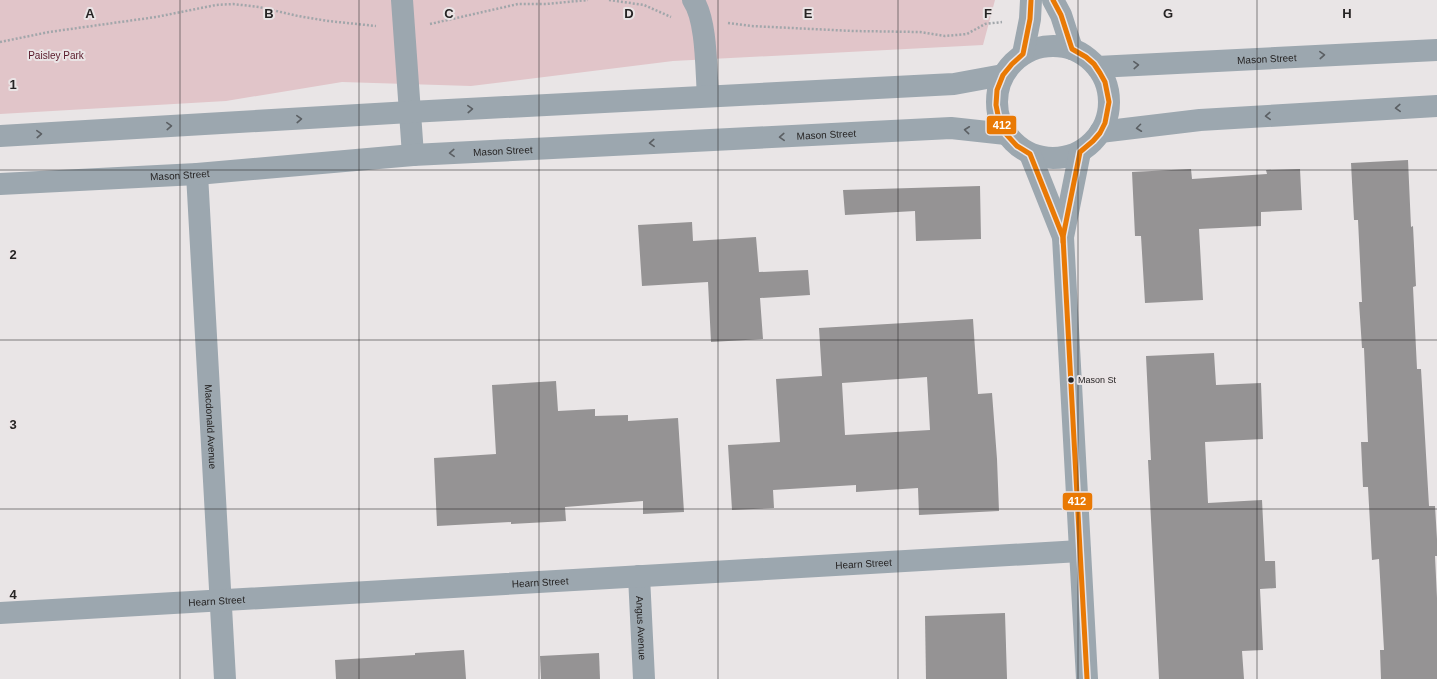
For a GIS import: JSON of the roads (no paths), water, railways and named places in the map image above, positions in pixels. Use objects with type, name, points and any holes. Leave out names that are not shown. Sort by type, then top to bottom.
[{"type":"street","points":[[402,0],[413,155]]},
{"type":"street","points":[[693,0],[698,6],[705,43],[708,96]]},
{"type":"street","points":[[1023,54],[1030,19],[1031,0]]},
{"type":"street","points":[[1053,0],[1061,15],[1072,49]]},
{"type":"street","points":[[1055,46],[1072,49],[1086,56],[1097,67],[1105,82],[1109,99],[1107,116],[1100,132],[1091,143],[1080,152],[1064,157],[1047,158],[1030,154],[1017,146],[1006,134],[999,120],[996,105],[998,90],[1003,75],[1023,54],[1038,48],[1055,46]]},
{"type":"street","name":"Mason Street","points":[[1097,67],[1437,50]]},
{"type":"street","points":[[0,136],[410,112],[954,84],[1003,75]]},
{"type":"street","points":[[1100,132],[1200,120],[1437,106]]},
{"type":"street","name":"Mason Street","points":[[0,184],[197,174],[413,155],[951,128],[1006,134]]},
{"type":"street","points":[[1080,152],[1062,237],[1087,679]]},
{"type":"street","points":[[1030,154],[1062,237]]},
{"type":"street","name":"Macdonald Avenue","points":[[197,174],[225,679]]},
{"type":"street","name":"Hearn Street","points":[[0,613],[1080,551]]},
{"type":"street","name":"Angus Avenue","points":[[639,576],[644,679]]},
{"type":"place","name":"Mason St","points":[[1071,380]]},
{"type":"park label","name":"Paisley Park","points":[[56,55]]}]
